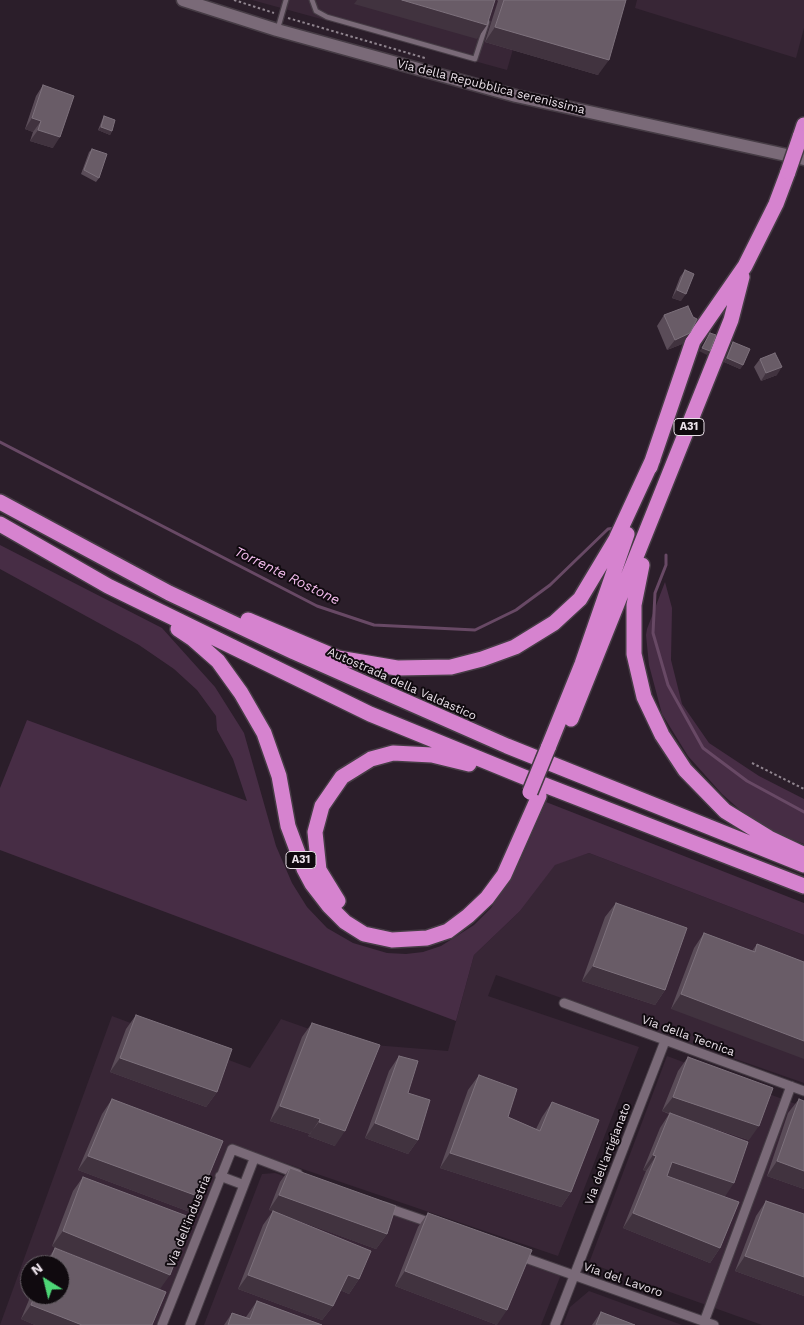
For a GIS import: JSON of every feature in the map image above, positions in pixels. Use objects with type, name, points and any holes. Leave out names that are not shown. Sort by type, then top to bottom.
[{"type":"highway","name":"A31","points":[[553,751],[693,341],[745,266],[776,204],[802,131]]},
{"type":"highway","name":"A31","points":[[108,586],[193,639],[218,661],[241,693],[264,733],[278,776],[288,826],[312,884],[329,906],[345,922],[364,934],[376,938],[392,940],[428,938],[448,931],[487,898],[504,875],[553,751],[659,505],[731,320],[745,266]]},
{"type":"highway","name":"A31","points":[[111,562],[338,658],[397,668],[451,667],[482,659],[529,640],[554,623],[580,599],[616,539],[653,459]]},
{"type":"highway","name":"Autostrada della Valdastico","points":[[0,502],[228,622],[428,712],[604,786],[804,865]]},
{"type":"highway","name":"A31","points":[[659,505],[639,576],[633,633],[639,676],[652,716],[684,770],[725,811],[768,838],[804,854]]},
{"type":"highway","points":[[0,524],[108,586],[370,714],[524,777],[804,886]]},
{"type":"highway","name":"A31","points":[[524,777],[452,759],[416,753],[394,753],[366,762],[342,777],[322,806],[315,832],[319,870],[332,895],[342,907],[363,923],[391,931],[404,932],[445,921],[467,906],[485,886],[535,794]]},
{"type":"street","name":"Via della Repubblica serenissima","points":[[183,0],[278,30],[516,96],[804,159]]},
{"type":"street","name":"Via della Tecnica","points":[[564,1004],[804,1091]]},
{"type":"street","name":"Via dell'artigianato","points":[[574,1276],[665,1041]]},
{"type":"street","points":[[704,1322],[791,1086]]},
{"type":"street","name":"Via dell'industria","points":[[162,1325],[232,1149],[309,1179]]},
{"type":"street","points":[[190,1325],[254,1159]]},
{"type":"street","points":[[220,1176],[244,1184]]},
{"type":"street","points":[[373,1202],[446,1229]]},
{"type":"street","points":[[510,1253],[574,1276]]},
{"type":"street","name":"Via del Lavoro","points":[[555,1325],[574,1276],[714,1325]]},
{"type":"lane","points":[[278,30],[286,0]]},
{"type":"lane","points":[[312,0],[316,11],[327,18],[475,59],[489,17]]},
{"type":"path","points":[[234,0],[432,60]]},
{"type":"path","points":[[752,763],[804,790]]},
{"type":"shaded area","points":[[252,0],[527,0],[507,70]]},
{"type":"shaded area","points":[[637,0],[804,0],[804,28],[796,58],[635,8]]},
{"type":"shaded area","points":[[0,545],[162,628],[215,687],[244,733],[276,846],[292,883],[307,907],[327,928],[353,943],[387,953],[406,954],[423,952],[441,946],[474,925],[491,908],[520,861],[546,802],[804,903],[804,935],[589,853],[555,865],[520,911],[474,955],[456,1021],[0,850],[0,788],[27,720],[247,801],[233,759],[217,730],[216,716],[197,690],[174,669],[139,645],[0,569]]},
{"type":"shaded area","points":[[665,582],[672,608],[671,660],[682,704],[709,743],[759,776],[804,799],[804,844],[757,825],[722,794],[688,756],[662,714],[649,665],[646,635]]},
{"type":"shaded area","points":[[589,853],[804,935],[804,1083],[496,975],[488,996],[639,1047],[558,1256],[232,1145],[158,1325],[0,1325],[20,1270],[20,1305],[70,1305],[70,1255],[25,1255],[112,1016],[250,1068],[281,1019],[349,1043],[448,1051],[474,955],[520,911],[555,864]]},
{"type":"shaded area","points":[[667,1056],[804,1107],[804,1325],[762,1325],[589,1263]]},
{"type":"shaded area","points":[[275,1173],[562,1272],[541,1325],[204,1325],[262,1174]]},
{"type":"shaded area","points":[[589,1291],[682,1325],[563,1325],[570,1307]]},
{"type":"building","points":[[402,0],[495,0],[487,25]]},
{"type":"building","points":[[504,0],[626,0],[609,60],[495,27]]},
{"type":"building","points":[[43,85],[74,96],[60,137],[38,130],[41,121],[32,118]]},
{"type":"building","points":[[104,116],[115,120],[112,131],[101,127]]},
{"type":"building","points":[[92,149],[107,154],[99,178],[84,170]]},
{"type":"building","points":[[685,270],[694,274],[686,294],[677,290]]},
{"type":"building","points":[[688,306],[693,317],[697,319],[690,333],[675,340],[664,315]]},
{"type":"building","points":[[710,333],[716,335],[710,351],[702,348]]},
{"type":"building","points":[[733,342],[750,349],[743,365],[727,358]]},
{"type":"building","points":[[775,353],[782,367],[766,373],[760,359]]},
{"type":"building","points":[[616,903],[687,928],[665,990],[593,966]]},
{"type":"building","points":[[704,933],[755,952],[757,944],[804,962],[804,1041],[681,994]]},
{"type":"building","points":[[136,1015],[232,1049],[217,1092],[120,1058]]},
{"type":"building","points":[[312,1023],[380,1045],[345,1131],[319,1122],[320,1119],[280,1106]]},
{"type":"building","points":[[399,1056],[418,1061],[408,1093],[430,1100],[418,1140],[375,1123]]},
{"type":"building","points":[[688,1057],[773,1088],[759,1126],[673,1097]]},
{"type":"building","points":[[479,1075],[517,1089],[508,1117],[540,1131],[552,1102],[599,1120],[571,1192],[450,1153]]},
{"type":"building","points":[[112,1099],[223,1141],[200,1197],[88,1156]]},
{"type":"building","points":[[799,1099],[804,1101],[804,1171],[777,1161]]},
{"type":"building","points":[[670,1113],[748,1142],[734,1183],[672,1162],[667,1176],[739,1202],[720,1248],[633,1213],[656,1156],[653,1155]]},
{"type":"building","points":[[290,1168],[396,1206],[387,1234],[279,1195]]},
{"type":"building","points":[[83,1177],[192,1218],[170,1275],[63,1231]]},
{"type":"building","points":[[766,1201],[804,1214],[804,1277],[745,1256]]},
{"type":"building","points":[[273,1211],[371,1251],[359,1279],[348,1275],[333,1306],[248,1275]]},
{"type":"building","points":[[428,1213],[532,1250],[507,1310],[405,1271]]},
{"type":"building","points":[[55,1248],[166,1292],[152,1325],[82,1325],[31,1305],[70,1305],[70,1255],[52,1255]]},
{"type":"building","points":[[257,1301],[322,1325],[228,1325],[232,1313],[250,1319]]},
{"type":"building","points":[[601,1312],[635,1325],[596,1325]]},
{"type":"waterway","name":"Torrente Rostone","points":[[0,442],[317,606],[374,625],[475,630],[516,610],[550,585],[608,529],[615,528]]},
{"type":"waterway","name":"Torrente Rostone","points":[[666,555],[666,565],[655,593],[653,633],[668,685],[703,748],[747,781],[804,812]]}]
